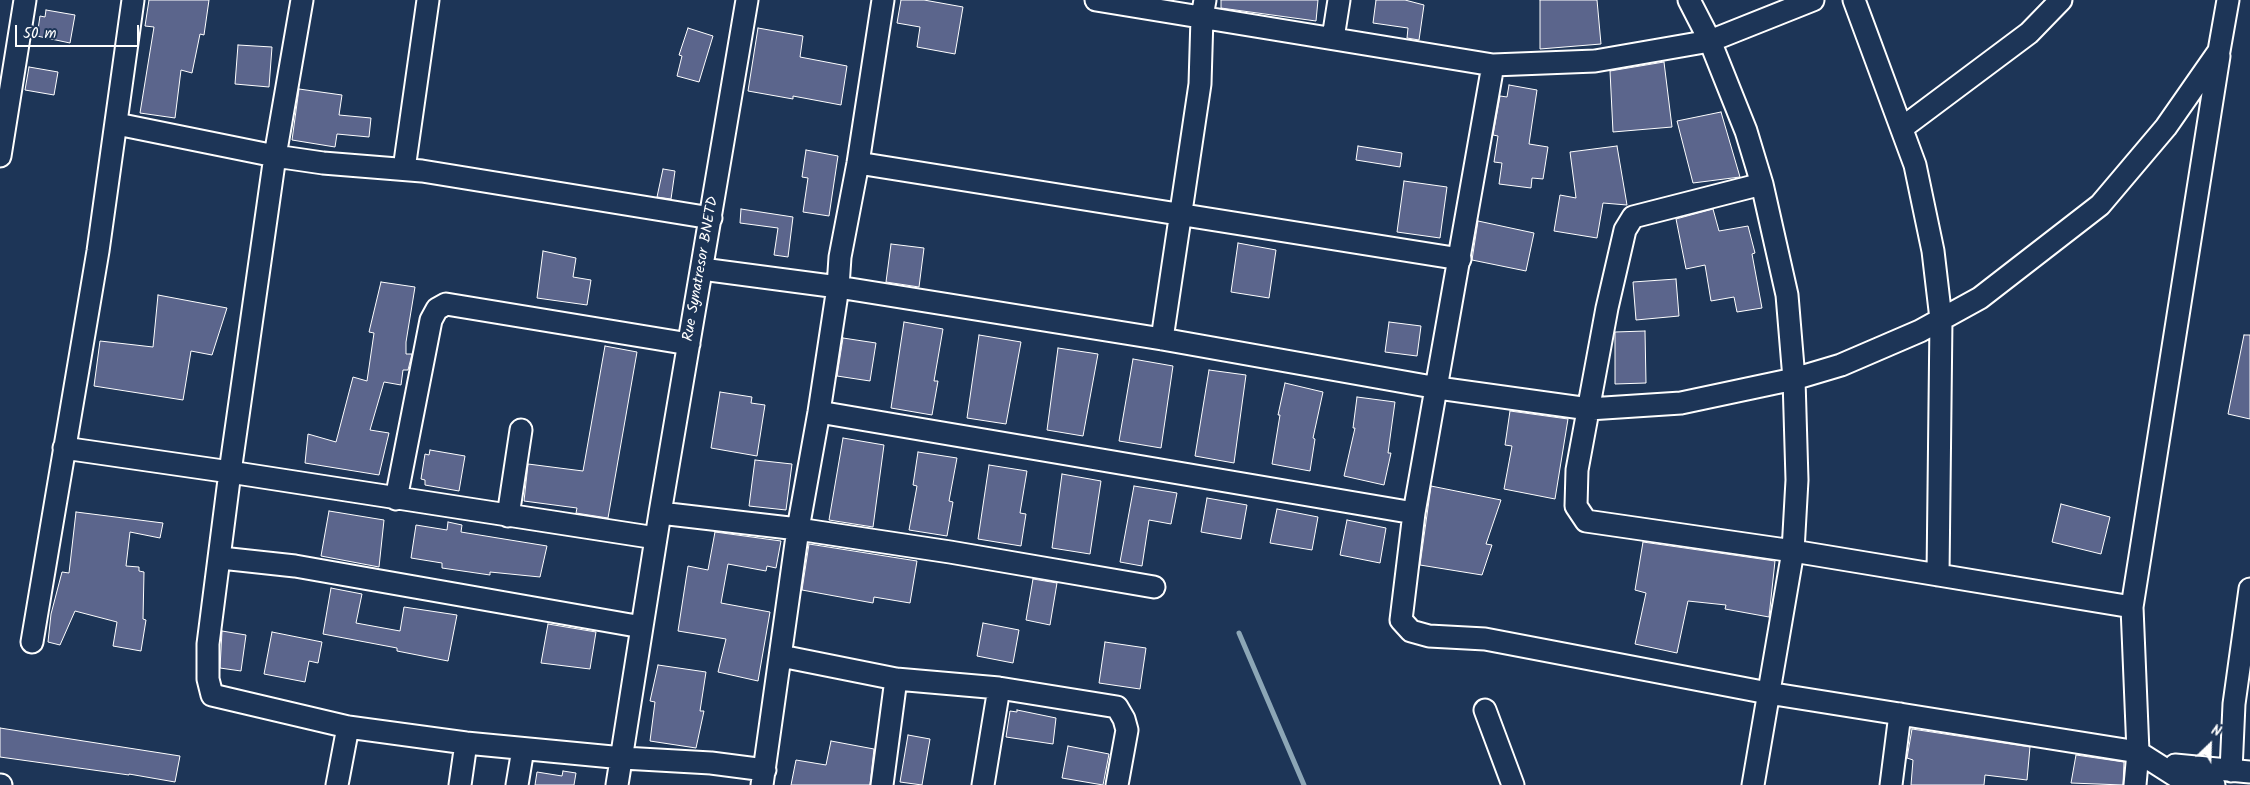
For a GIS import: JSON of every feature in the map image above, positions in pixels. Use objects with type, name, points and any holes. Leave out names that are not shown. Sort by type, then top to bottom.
[{"type":"street","points":[[0,156],[4,106],[25,0]]},
{"type":"street","points":[[32,642],[97,261],[133,0]]},
{"type":"street","points":[[302,0],[275,156],[230,472],[208,644],[208,680],[212,695],[348,727],[523,749],[623,758],[711,763],[763,777],[798,530],[819,412],[838,287],[840,257],[858,163],[883,0]]},
{"type":"street","points":[[404,170],[428,0]]},
{"type":"street","name":"Rue Synatresor BNETD","points":[[617,785],[623,758],[660,513],[712,218],[747,0]]},
{"type":"street","points":[[1096,0],[1204,8],[1333,38],[1492,65],[1595,61],[1710,41],[1813,0]]},
{"type":"street","points":[[1333,38],[1339,0]]},
{"type":"street","points":[[1689,0],[1710,41],[1746,131],[1762,184],[1787,295],[1794,379],[1797,480],[1793,551],[1753,785]]},
{"type":"street","points":[[1854,0],[1915,165],[1933,251],[1942,319],[1938,575]]},
{"type":"street","points":[[1902,128],[2029,33],[2061,0]]},
{"type":"street","points":[[2135,785],[2138,752],[2132,607],[2228,0]]},
{"type":"street","points":[[1162,339],[1182,215],[1200,84],[1204,8]]},
{"type":"street","points":[[702,269],[838,287],[1162,339],[1438,388],[1589,409],[1681,403],[1794,379],[1841,364],[1920,331],[1980,298],[2100,204],[2166,127],[2219,51]]},
{"type":"street","points":[[1492,65],[1438,388],[1414,513],[1401,620],[1411,631],[1429,636],[1485,639],[1768,692],[2138,752],[2179,778],[2214,785]]},
{"type":"street","points":[[117,124],[275,156],[323,163],[404,170],[564,193],[712,218]]},
{"type":"street","points":[[858,163],[1460,259]]},
{"type":"street","points":[[1762,184],[1633,217],[1625,230],[1617,258],[1577,470],[1576,506],[1586,521],[1793,551],[2132,607]]},
{"type":"street","points":[[396,499],[431,320],[437,309],[446,304],[689,344]]},
{"type":"street","points":[[819,412],[1414,513]]},
{"type":"street","points":[[508,516],[521,430]]},
{"type":"street","points":[[64,448],[656,538]]},
{"type":"street","points":[[660,513],[798,530],[950,552],[1154,587]]},
{"type":"street","points":[[220,558],[295,566],[642,627]]},
{"type":"street","points":[[2157,763],[2240,771],[2234,704],[2250,589]]},
{"type":"street","points":[[781,656],[896,679],[999,688],[1117,707],[1124,719],[1127,730],[1117,785]]},
{"type":"street","points":[[882,785],[896,679]]},
{"type":"street","points":[[983,785],[999,688]]},
{"type":"street","points":[[1486,710],[1514,785]]},
{"type":"street","points":[[1891,785],[1900,714]]},
{"type":"street","points":[[338,785],[348,727]]},
{"type":"street","points":[[460,785],[466,743]]},
{"type":"street","points":[[517,785],[523,749]]},
{"type":"building","points":[[149,0],[209,0],[204,35],[200,34],[192,73],[181,70],[175,118],[140,113],[154,27],[145,26]]},
{"type":"building","points":[[901,0],[924,0],[963,7],[955,54],[917,47],[920,27],[897,23]]},
{"type":"building","points":[[1221,0],[1318,0],[1316,21],[1221,8]]},
{"type":"building","points":[[1376,0],[1405,0],[1424,5],[1419,40],[1407,38],[1408,28],[1373,23]]},
{"type":"building","points":[[1540,0],[1597,0],[1601,44],[1540,49]]},
{"type":"building","points":[[46,10],[75,15],[70,43],[37,36],[40,16],[45,17]]},
{"type":"building","points":[[688,28],[713,36],[699,82],[677,76],[682,56],[679,55]]},
{"type":"building","points":[[758,28],[803,36],[800,57],[847,66],[841,105],[793,96],[793,99],[748,91]]},
{"type":"building","points":[[238,45],[272,47],[269,87],[235,84]]},
{"type":"building","points":[[1664,62],[1672,127],[1613,132],[1610,71]]},
{"type":"building","points":[[29,67],[58,72],[54,95],[25,90]]},
{"type":"building","points":[[1509,85],[1537,90],[1529,144],[1548,147],[1543,179],[1532,178],[1531,188],[1499,184],[1502,163],[1494,162],[1498,136],[1493,135],[1500,96],[1507,97]]},
{"type":"building","points":[[299,89],[342,95],[339,115],[371,118],[369,137],[337,134],[335,147],[292,140]]},
{"type":"building","points":[[1721,112],[1740,177],[1693,183],[1677,121]]},
{"type":"building","points":[[1358,146],[1402,153],[1400,167],[1356,160]]},
{"type":"building","points":[[1617,146],[1627,205],[1603,203],[1597,238],[1554,231],[1560,195],[1576,198],[1570,152]]},
{"type":"building","points":[[806,150],[838,156],[829,216],[803,212],[808,178],[802,177]]},
{"type":"building","points":[[663,169],[675,171],[671,199],[657,197]]},
{"type":"building","points":[[1404,181],[1447,187],[1440,238],[1397,232]]},
{"type":"building","points":[[741,209],[793,217],[788,257],[774,255],[778,228],[740,223]]},
{"type":"building","points":[[1713,209],[1719,231],[1748,226],[1755,253],[1752,254],[1762,308],[1737,312],[1734,297],[1711,301],[1705,265],[1686,269],[1676,219]]},
{"type":"building","points":[[1478,221],[1534,233],[1526,271],[1472,260]]},
{"type":"building","points":[[1238,243],[1276,250],[1269,298],[1231,292]]},
{"type":"building","points":[[891,244],[924,248],[919,287],[886,282]]},
{"type":"building","points":[[543,251],[576,258],[573,277],[591,280],[587,305],[537,298]]},
{"type":"building","points":[[1676,279],[1679,316],[1636,320],[1633,282]]},
{"type":"building","points":[[381,282],[415,287],[406,342],[406,354],[412,354],[408,370],[403,370],[401,385],[384,382],[370,430],[389,433],[379,475],[305,463],[308,434],[336,442],[353,377],[367,381],[374,333],[369,332]]},
{"type":"building","points":[[158,295],[227,308],[212,355],[191,351],[183,400],[94,386],[100,341],[153,347]]},
{"type":"building","points":[[904,322],[943,329],[934,381],[938,381],[932,415],[891,408]]},
{"type":"building","points":[[1389,322],[1421,326],[1417,356],[1385,352]]},
{"type":"building","points":[[1645,331],[1646,383],[1615,384],[1615,332]]},
{"type":"building","points":[[979,335],[1021,342],[1006,424],[967,418]]},
{"type":"building","points":[[2244,335],[2250,335],[2250,419],[2228,414]]},
{"type":"building","points":[[843,338],[876,343],[870,381],[837,376]]},
{"type":"building","points":[[605,346],[637,352],[608,518],[576,513],[577,508],[524,501],[528,464],[583,471]]},
{"type":"building","points":[[1058,348],[1098,354],[1083,436],[1047,430]]},
{"type":"building","points":[[1133,359],[1173,366],[1161,448],[1119,441]]},
{"type":"building","points":[[1209,370],[1246,375],[1234,463],[1195,456]]},
{"type":"building","points":[[1285,383],[1323,392],[1313,438],[1315,439],[1310,471],[1272,464],[1280,415],[1278,415]]},
{"type":"building","points":[[720,392],[752,397],[751,403],[765,405],[757,456],[711,448]]},
{"type":"building","points":[[1357,397],[1395,402],[1388,453],[1391,453],[1384,485],[1344,476],[1355,428],[1353,428]]},
{"type":"building","points":[[1510,411],[1568,419],[1555,499],[1504,489],[1512,446],[1505,445]]},
{"type":"building","points":[[843,438],[884,445],[873,527],[829,520]]},
{"type":"building","points":[[430,450],[465,456],[459,491],[425,485],[425,480],[421,479],[425,454],[429,455]]},
{"type":"building","points":[[918,452],[957,458],[949,501],[953,502],[947,536],[909,530],[917,486],[913,485]]},
{"type":"building","points":[[755,460],[792,464],[786,510],[749,506]]},
{"type":"building","points":[[989,465],[1027,471],[1020,513],[1026,514],[1021,546],[978,539]]},
{"type":"building","points":[[1062,474],[1101,481],[1090,554],[1052,548]]},
{"type":"building","points":[[1134,486],[1177,493],[1171,524],[1149,520],[1142,566],[1120,562]]},
{"type":"building","points":[[1431,486],[1501,500],[1486,544],[1492,545],[1482,575],[1420,565]]},
{"type":"building","points":[[1207,498],[1247,505],[1241,539],[1201,532]]},
{"type":"building","points":[[2061,504],[2110,517],[2101,554],[2052,542]]},
{"type":"building","points":[[1277,509],[1318,517],[1312,550],[1270,543]]},
{"type":"building","points":[[329,511],[384,520],[379,567],[321,556]]},
{"type":"building","points":[[76,512],[163,523],[160,538],[130,532],[126,566],[139,567],[139,571],[144,572],[143,619],[146,620],[141,651],[113,646],[117,622],[75,611],[60,645],[48,642],[51,614],[62,572],[69,573]]},
{"type":"building","points":[[1347,520],[1386,528],[1380,563],[1340,555]]},
{"type":"building","points":[[448,522],[462,525],[461,532],[547,546],[540,577],[490,572],[490,575],[442,568],[442,563],[411,558],[416,525],[447,530]]},
{"type":"building","points":[[715,532],[781,541],[776,568],[767,566],[766,571],[728,564],[721,603],[770,612],[758,681],[718,672],[726,639],[678,631],[688,566],[708,570]]},
{"type":"building","points":[[1643,542],[1775,561],[1769,617],[1725,609],[1726,605],[1688,601],[1677,653],[1635,644],[1646,593],[1635,590]]},
{"type":"building","points":[[809,544],[917,561],[910,603],[874,597],[873,603],[802,590]]},
{"type":"building","points":[[1033,579],[1057,583],[1050,625],[1026,620]]},
{"type":"building","points":[[331,588],[362,594],[356,623],[400,631],[404,607],[457,615],[448,661],[397,651],[397,648],[323,634]]},
{"type":"building","points":[[983,623],[1019,630],[1013,663],[977,656]]},
{"type":"building","points":[[548,624],[596,632],[590,669],[541,663]]},
{"type":"building","points":[[222,631],[246,635],[241,671],[220,668]]},
{"type":"building","points":[[272,632],[322,642],[318,663],[309,661],[305,682],[264,674]]},
{"type":"building","points":[[1105,642],[1146,648],[1140,689],[1099,683]]},
{"type":"building","points":[[658,665],[706,672],[700,711],[704,711],[696,748],[650,741],[655,702],[650,701]]},
{"type":"building","points":[[1017,710],[1056,718],[1053,744],[1006,737],[1010,711],[1017,712]]},
{"type":"building","points":[[0,728],[180,756],[175,782],[0,757]]},
{"type":"building","points":[[1912,729],[2030,747],[2027,780],[1985,775],[1984,785],[1911,785],[1913,760],[1907,758]]},
{"type":"building","points":[[908,735],[930,739],[922,785],[900,782]]},
{"type":"building","points":[[831,741],[874,749],[870,785],[791,785],[796,760],[826,765]]},
{"type":"building","points":[[1068,746],[1109,754],[1103,785],[1062,778]]},
{"type":"building","points":[[2076,755],[2124,762],[2123,785],[2071,783]]},
{"type":"building","points":[[563,771],[576,773],[574,785],[535,785],[537,772],[562,776]]},
{"type":"waterway","points":[[1239,633],[1304,785]]}]
